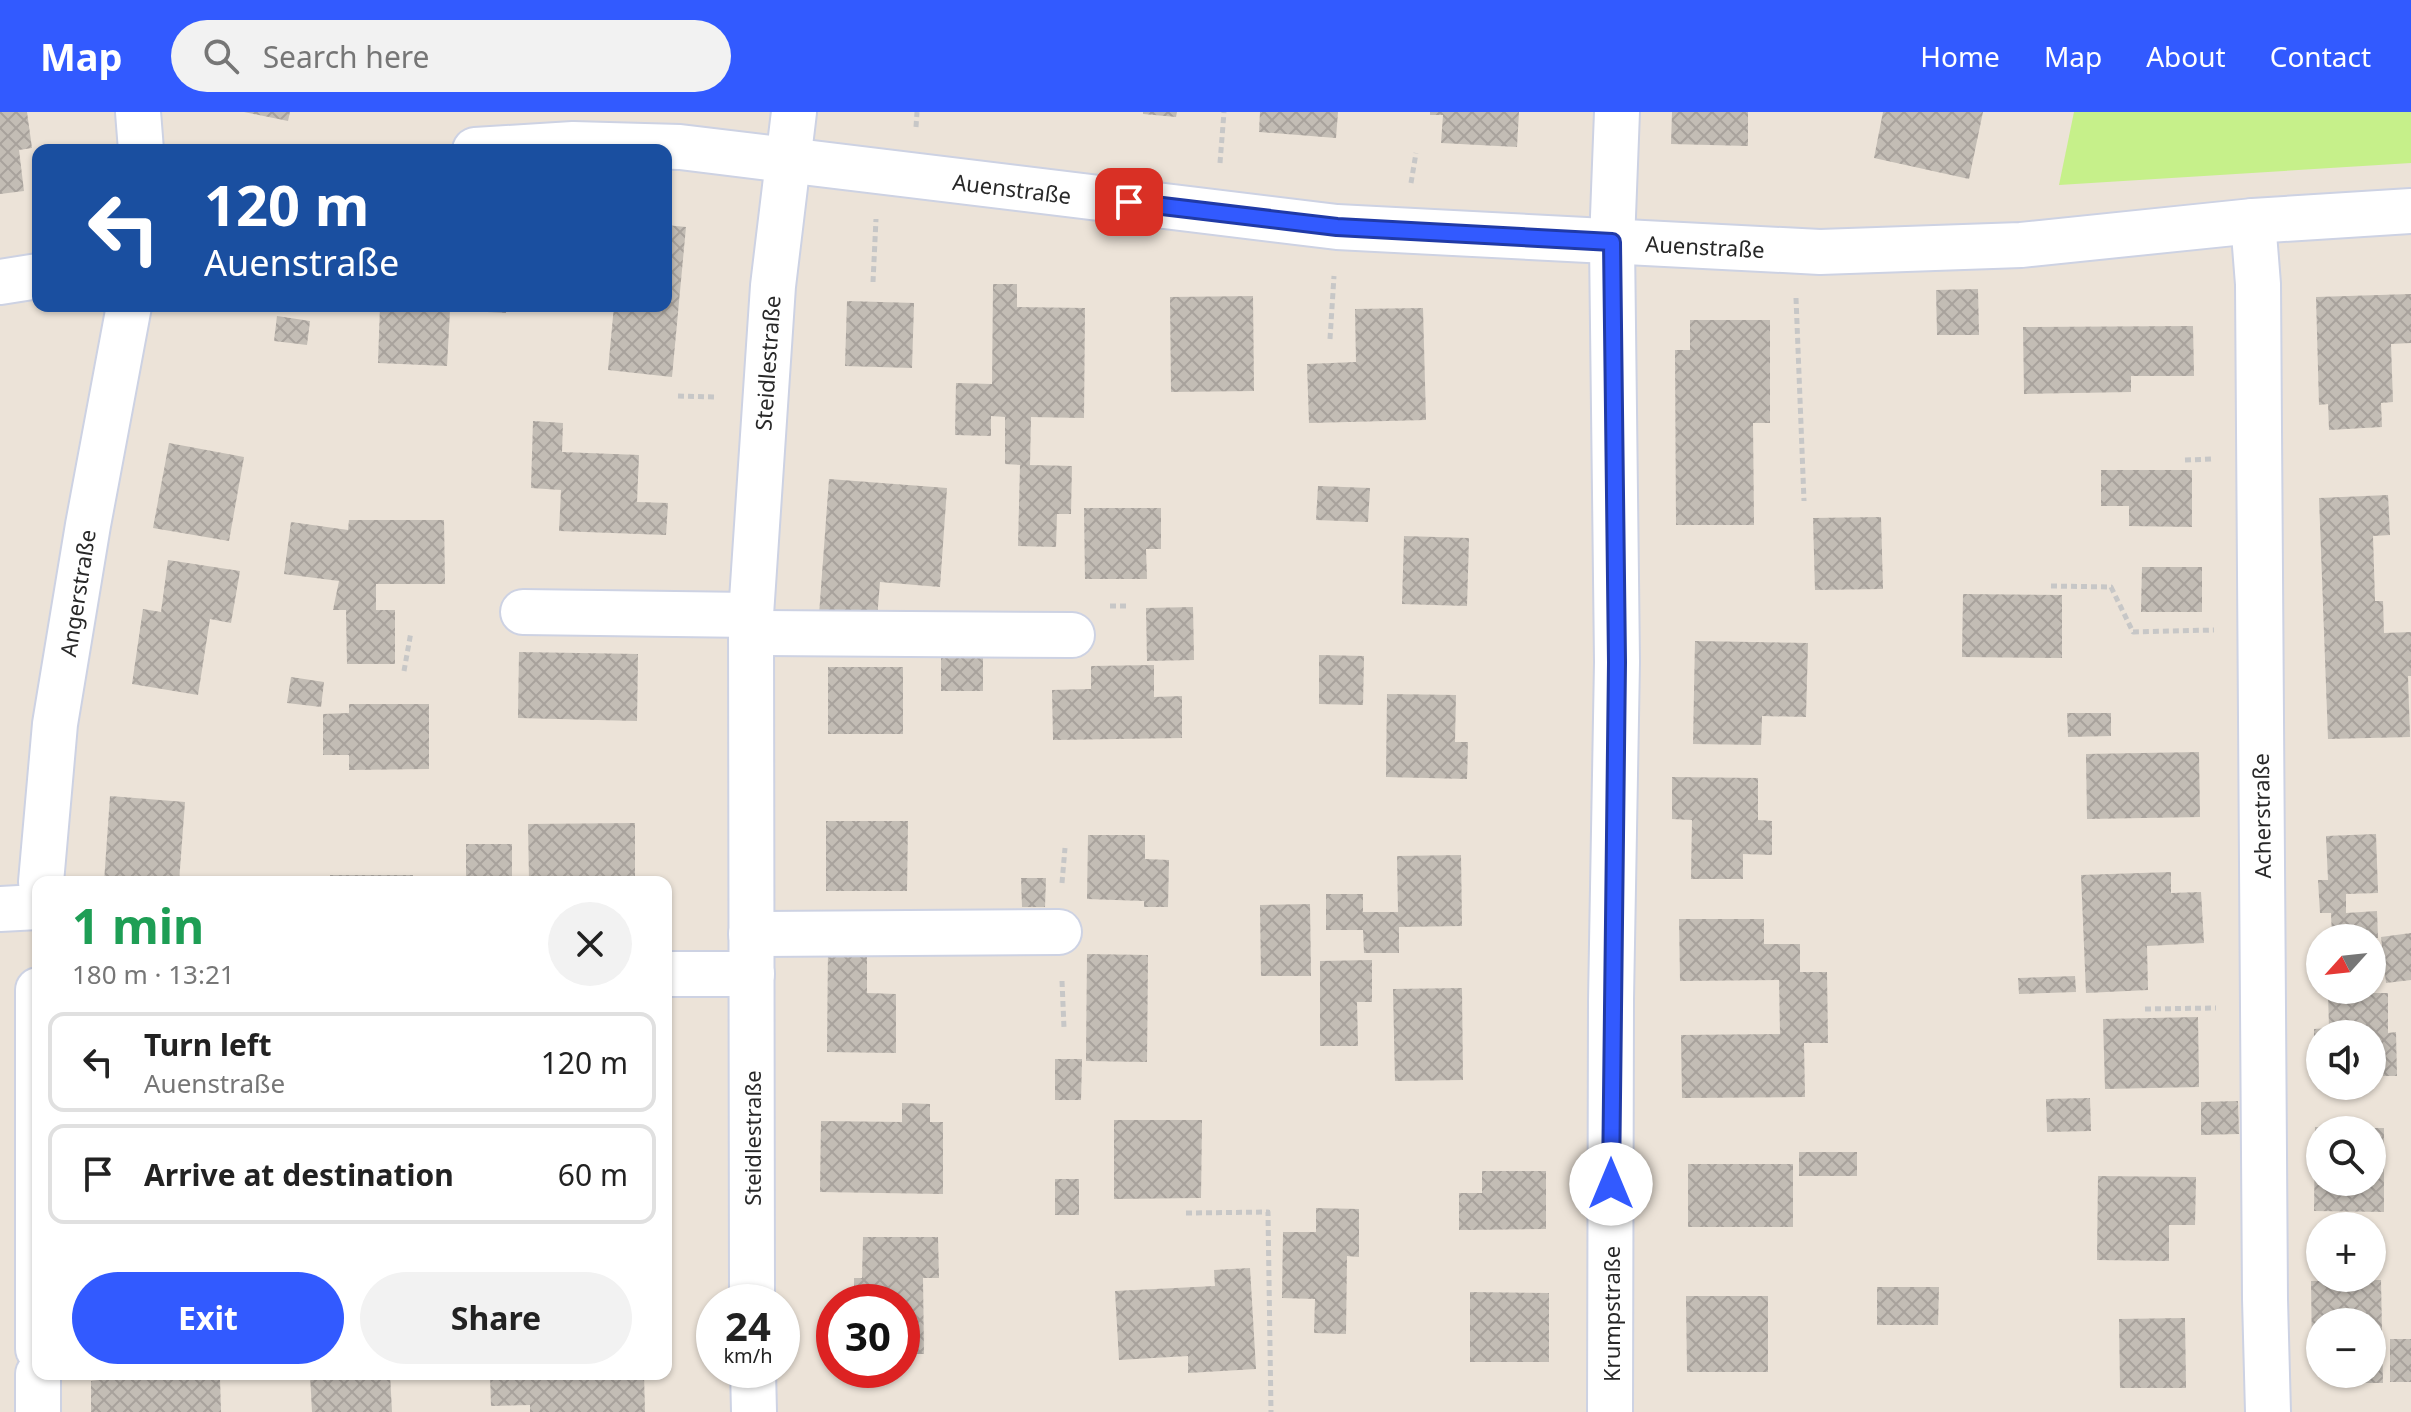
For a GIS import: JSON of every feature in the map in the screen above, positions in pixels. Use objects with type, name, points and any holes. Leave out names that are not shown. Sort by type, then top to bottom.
[{"type":"street","points":[[138,112],[141,144]]},
{"type":"street","name":"Steidlestraße","points":[[752,1284],[752,624],[773,286],[794,112]]},
{"type":"street","name":"Krumpstraße","points":[[1610,1412],[1611,1000],[1617,662],[1612,242],[1617,112]]},
{"type":"street","name":"Auenstraße","points":[[672,147],[1337,227],[1820,252],[2021,245],[2253,221],[2411,211]]},
{"type":"street","name":"Acherstraße","points":[[2253,221],[2258,284],[2268,1412]]},
{"type":"street","points":[[0,282],[32,277]]},
{"type":"street","name":"Angerstraße","points":[[42,876],[55,724],[128,312]]},
{"type":"street","points":[[523,612],[752,624],[1072,635]]},
{"type":"street","points":[[0,909],[32,907]]},
{"type":"street","points":[[672,973],[752,954],[1059,932]]},
{"type":"street","points":[[38,1380],[38,1412]]},
{"type":"street","points":[[753,1388],[754,1412]]},
{"type":"path","points":[[873,282],[878,171]]},
{"type":"path","points":[[1330,339],[1337,227]]},
{"type":"path","points":[[1794,251],[1804,501]]},
{"type":"path","points":[[2051,586],[2111,587],[2133,632],[2260,629]]},
{"type":"path","points":[[404,671],[411,632]]},
{"type":"path","points":[[2145,1009],[2263,1008]]},
{"type":"path","points":[[1186,1213],[1268,1212],[1271,1412]]},
{"type":"green space","points":[[2074,112],[2411,112],[2411,163],[2059,185]]},
{"type":"building","points":[[0,112],[27,112],[32,148],[19,150],[24,191],[0,194]]},
{"type":"building","points":[[244,112],[290,112],[288,121]]},
{"type":"building","points":[[1143,112],[1177,112],[1176,117]]},
{"type":"building","points":[[1260,112],[1338,112],[1336,138],[1259,132]]},
{"type":"building","points":[[1430,112],[1519,112],[1517,147],[1441,143],[1443,115],[1430,115]]},
{"type":"building","points":[[1672,112],[1748,112],[1748,146],[1671,144]]},
{"type":"building","points":[[1883,112],[1983,112],[1969,179],[1874,158]]},
{"type":"building","points":[[672,226],[686,227],[672,377],[608,370],[613,312],[672,312]]},
{"type":"building","points":[[993,284],[1017,284],[1017,307],[1085,308],[1084,418],[1031,417],[1030,465],[1072,466],[1071,514],[1057,514],[1056,547],[1018,546],[1020,465],[1005,464],[1005,417],[991,416],[991,436],[955,435],[956,383],[992,384]]},
{"type":"building","points":[[1978,289],[1979,335],[1937,335],[1936,290]]},
{"type":"building","points":[[2411,294],[2411,343],[2391,344],[2393,402],[2381,403],[2382,427],[2329,430],[2328,404],[2319,405],[2316,297]]},
{"type":"building","points":[[1253,296],[1254,391],[1171,392],[1170,297]]},
{"type":"building","points":[[847,301],[914,303],[912,368],[845,366]]},
{"type":"building","points":[[1423,308],[1426,420],[1309,423],[1307,364],[1356,362],[1355,309]]},
{"type":"building","points":[[380,312],[450,312],[447,366],[378,363]]},
{"type":"building","points":[[277,316],[310,321],[307,345],[274,341]]},
{"type":"building","points":[[1690,320],[1770,320],[1770,423],[1753,423],[1754,525],[1676,525],[1675,350],[1690,350]]},
{"type":"building","points":[[2193,326],[2194,376],[2131,376],[2131,392],[2024,394],[2023,327]]},
{"type":"building","points":[[533,421],[563,423],[562,452],[639,455],[637,502],[668,503],[666,535],[559,531],[561,490],[531,488]]},
{"type":"building","points":[[169,443],[244,457],[229,541],[153,528]]},
{"type":"building","points":[[2101,470],[2192,470],[2192,527],[2129,526],[2129,506],[2101,506]]},
{"type":"building","points":[[829,479],[947,488],[940,587],[880,582],[877,619],[819,615]]},
{"type":"building","points":[[1318,486],[1370,488],[1368,522],[1316,520]]},
{"type":"building","points":[[2388,495],[2390,535],[2373,536],[2375,601],[2383,601],[2384,633],[2411,632],[2411,676],[2408,676],[2410,737],[2328,739],[2319,498]]},
{"type":"building","points":[[1084,508],[1161,508],[1161,549],[1146,549],[1147,579],[1085,579]]},
{"type":"building","points":[[1881,517],[1883,589],[1815,590],[1813,518]]},
{"type":"building","points":[[349,520],[444,520],[445,584],[376,584],[376,610],[395,610],[395,664],[347,664],[346,610],[333,610],[339,581],[284,574],[291,522],[348,530]]},
{"type":"building","points":[[1404,536],[1469,538],[1467,606],[1402,604]]},
{"type":"building","points":[[168,560],[240,571],[231,623],[210,619],[198,695],[132,684],[143,609],[161,612]]},
{"type":"building","points":[[2142,567],[2202,567],[2202,612],[2141,612]]},
{"type":"building","points":[[1963,594],[2062,595],[2062,658],[1962,657]]},
{"type":"building","points":[[1193,607],[1194,660],[1147,661],[1146,608]]},
{"type":"building","points":[[1695,641],[1808,643],[1806,717],[1762,716],[1761,745],[1693,744]]},
{"type":"building","points":[[941,649],[983,649],[983,691],[941,691]]},
{"type":"building","points":[[519,652],[638,654],[637,721],[518,718]]},
{"type":"building","points":[[1319,655],[1364,656],[1363,705],[1319,704]]},
{"type":"building","points":[[1154,665],[1154,697],[1182,696],[1182,738],[1053,740],[1052,690],[1091,689],[1091,666]]},
{"type":"building","points":[[828,667],[903,667],[903,734],[828,734]]},
{"type":"building","points":[[291,677],[324,682],[321,707],[287,703]]},
{"type":"building","points":[[1387,694],[1456,695],[1455,742],[1468,742],[1467,779],[1386,777]]},
{"type":"building","points":[[349,704],[429,704],[429,769],[349,770],[349,755],[323,755],[323,714],[349,713]]},
{"type":"building","points":[[2067,713],[2111,713],[2111,736],[2068,737]]},
{"type":"building","points":[[2199,752],[2200,817],[2087,819],[2086,754]]},
{"type":"building","points":[[1672,777],[1758,778],[1758,820],[1772,821],[1772,855],[1743,854],[1743,879],[1691,879],[1692,820],[1672,819]]},
{"type":"building","points":[[110,796],[185,802],[179,876],[104,876]]},
{"type":"building","points":[[826,821],[908,821],[907,891],[826,891]]},
{"type":"building","points":[[635,823],[635,876],[529,876],[528,824]]},
{"type":"building","points":[[2376,834],[2378,893],[2346,894],[2346,913],[2377,911],[2377,924],[2331,924],[2331,913],[2320,913],[2318,880],[2328,880],[2326,836]]},
{"type":"building","points":[[1088,835],[1145,835],[1145,859],[1169,860],[1168,907],[1144,907],[1144,901],[1087,899]]},
{"type":"building","points":[[466,844],[512,844],[512,876],[466,876]]},
{"type":"building","points":[[1461,855],[1462,926],[1399,927],[1399,953],[1364,953],[1363,930],[1326,930],[1326,894],[1363,894],[1363,912],[1398,912],[1397,856]]},
{"type":"building","points":[[2171,872],[2171,893],[2201,892],[2204,943],[2147,946],[2148,990],[2086,993],[2081,875]]},
{"type":"building","points":[[330,875],[413,875],[413,876]]},
{"type":"building","points":[[1021,878],[1046,878],[1045,907],[1022,907]]},
{"type":"building","points":[[1310,904],[1311,976],[1261,976],[1260,905]]},
{"type":"building","points":[[1679,919],[1764,919],[1764,944],[1800,944],[1800,972],[1827,972],[1828,1043],[1804,1043],[1805,1097],[1682,1098],[1681,1035],[1780,1034],[1779,980],[1680,981]]},
{"type":"building","points":[[2411,933],[2411,980],[2386,983],[2386,936]]},
{"type":"building","points":[[828,948],[867,949],[867,993],[896,994],[896,1053],[827,1052]]},
{"type":"building","points":[[1087,954],[1148,955],[1147,1062],[1086,1061]]},
{"type":"building","points":[[1372,960],[1372,1002],[1357,1002],[1358,1046],[1320,1046],[1320,961]]},
{"type":"building","points":[[2075,976],[2076,992],[2019,994],[2018,978]]},
{"type":"building","points":[[1462,988],[1463,1080],[1395,1081],[1393,989]]},
{"type":"building","points":[[2388,993],[2388,1033],[2396,1032],[2397,1076],[2386,1076],[2386,1020],[2329,1020],[2328,1004],[2386,1004]]},
{"type":"building","points":[[2198,1017],[2199,1087],[2105,1089],[2103,1019]]},
{"type":"building","points":[[1055,1059],[1082,1059],[1081,1100],[1055,1100]]},
{"type":"building","points":[[2090,1098],[2091,1131],[2047,1132],[2046,1099]]},
{"type":"building","points":[[2238,1101],[2239,1134],[2201,1135],[2201,1102]]},
{"type":"building","points":[[902,1103],[930,1104],[930,1122],[943,1122],[943,1194],[820,1192],[821,1121],[902,1122]]},
{"type":"building","points":[[1114,1120],[1202,1120],[1201,1198],[1114,1199]]},
{"type":"building","points":[[1799,1152],[1857,1152],[1857,1176],[1799,1176]]},
{"type":"building","points":[[1688,1164],[1793,1164],[1793,1227],[1688,1227]]},
{"type":"building","points":[[1482,1171],[1546,1171],[1546,1229],[1459,1230],[1459,1193],[1482,1193]]},
{"type":"building","points":[[2098,1176],[2196,1177],[2195,1225],[2169,1225],[2169,1261],[2097,1260]]},
{"type":"building","points":[[1055,1179],[1079,1179],[1079,1215],[1055,1215]]},
{"type":"building","points":[[2314,1196],[2384,1196],[2384,1212],[2314,1211]]},
{"type":"building","points":[[1316,1208],[1359,1209],[1359,1257],[1347,1256],[1346,1334],[1314,1333],[1315,1299],[1282,1298],[1283,1232],[1316,1232]]},
{"type":"building","points":[[863,1237],[938,1237],[939,1278],[923,1278],[924,1354],[920,1354],[920,1284],[854,1284],[854,1278],[862,1278]]},
{"type":"building","points":[[1250,1268],[1256,1369],[1188,1373],[1188,1356],[1119,1360],[1115,1291],[1215,1286],[1214,1270]]},
{"type":"building","points":[[1877,1287],[1939,1287],[1938,1325],[1877,1325]]},
{"type":"building","points":[[1470,1292],[1549,1293],[1549,1362],[1470,1362]]},
{"type":"building","points":[[2311,1292],[2381,1292],[2382,1308],[2311,1308]]},
{"type":"building","points":[[1686,1296],[1768,1296],[1768,1372],[1687,1372]]},
{"type":"building","points":[[2185,1318],[2186,1388],[2120,1388],[2119,1319]]},
{"type":"building","points":[[2390,1339],[2411,1339],[2411,1382],[2390,1382]]},
{"type":"building","points":[[220,1380],[221,1412],[91,1412],[91,1381]]},
{"type":"building","points":[[310,1380],[390,1380],[392,1412],[312,1412]]},
{"type":"building","points":[[490,1380],[644,1380],[645,1412],[530,1412],[530,1405],[491,1406]]},
{"type":"route","points":[[1129,202],[1337,227],[1612,242],[1617,662],[1611,1184]]}]
